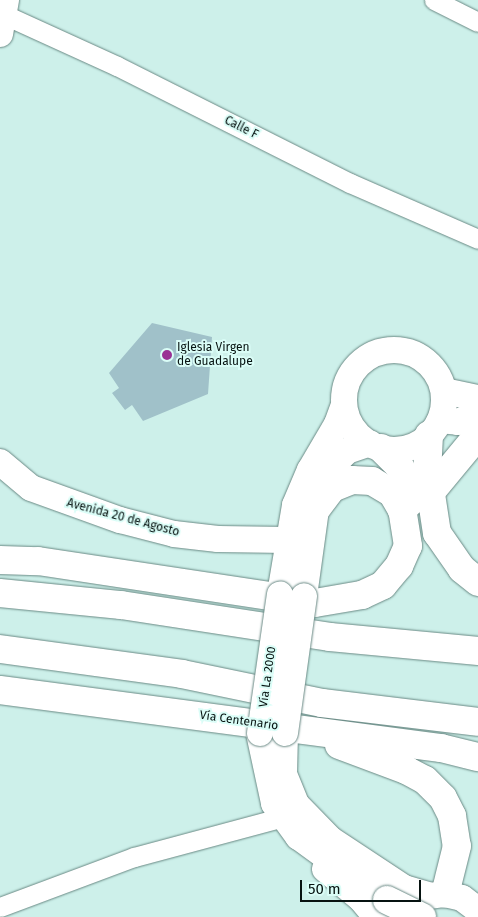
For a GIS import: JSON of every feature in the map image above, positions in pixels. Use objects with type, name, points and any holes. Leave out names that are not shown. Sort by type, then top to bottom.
[{"type":"highway","points":[[435,428],[427,468],[438,533],[462,569],[478,582]]},
{"type":"highway","points":[[430,494],[478,435]]},
{"type":"highway","points":[[376,446],[400,466],[410,488],[411,501],[402,510]]},
{"type":"highway","points":[[0,560],[38,561],[315,603],[362,595],[383,585],[400,566],[408,546],[402,510],[392,493],[372,481],[352,480],[332,488],[316,509]]},
{"type":"highway","points":[[0,593],[121,605],[330,637],[478,665]]},
{"type":"highway","points":[[330,637],[478,651]]},
{"type":"highway","points":[[0,649],[182,674],[322,703],[478,722]]},
{"type":"highway","name":"Vía Centenario","points":[[0,690],[281,732],[441,748],[478,757]]},
{"type":"highway","points":[[281,732],[406,770],[425,780],[443,798],[452,816],[457,846],[432,902],[386,911],[299,836],[275,803],[281,732]]},
{"type":"street","points":[[434,0],[478,22]]},
{"type":"street","name":"Calle F","points":[[4,16],[117,66],[350,183],[478,239]]},
{"type":"street","points":[[435,428],[444,390],[438,375],[426,362],[412,353],[387,351],[364,360],[352,372],[345,388],[344,404],[348,420],[357,434],[376,446],[398,450],[415,445],[435,428],[458,422],[478,413]]},
{"type":"street","points":[[444,390],[478,398]]},
{"type":"street","name":"Vía La 2000","points":[[344,404],[337,424],[310,470],[295,505],[287,540],[292,595],[281,732],[284,774],[296,804],[330,838],[404,888],[432,902],[462,898],[478,910]]},
{"type":"street","name":"Vía La 2000","points":[[292,595],[316,509],[336,462],[348,451],[376,446]]},
{"type":"street","name":"Avenida 20 de Agosto","points":[[0,462],[31,488],[61,501],[120,520],[174,534],[218,539],[287,540]]},
{"type":"street","name":"Vía La 2000","points":[[281,732],[257,767],[265,801],[276,819],[304,852],[361,899],[386,911]]},
{"type":"street","points":[[0,907],[134,857],[276,819]]},
{"type":"building","name":"Iglesia Virgen de Guadalupe","points":[[152,323],[212,337],[208,394],[143,421],[132,405],[125,410],[112,393],[119,388],[109,373]]},
{"type":"place","name":"Iglesia Virgen de Guadalupe","points":[[167,355]]}]
